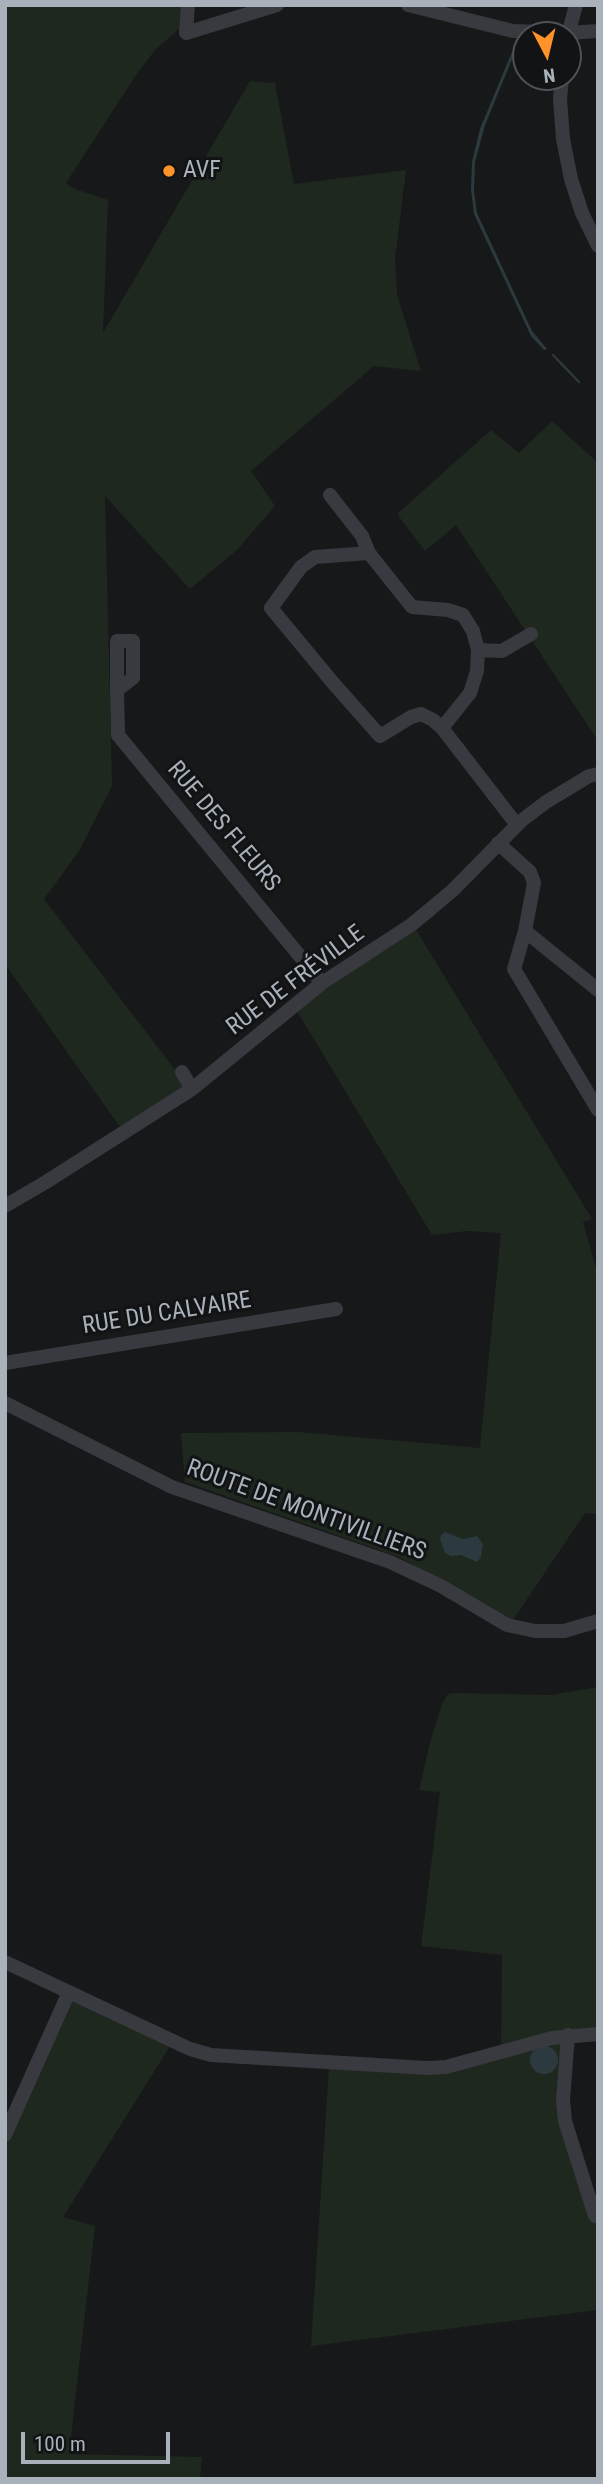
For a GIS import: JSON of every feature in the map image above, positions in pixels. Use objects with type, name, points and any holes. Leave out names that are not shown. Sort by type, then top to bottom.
[{"type":"street","points":[[188,5],[186,33],[277,5]]},
{"type":"street","points":[[408,5],[512,30]]},
{"type":"street","points":[[561,91],[563,139],[570,178],[582,213],[598,246]]},
{"type":"street","points":[[330,495],[362,536],[369,553],[411,607],[448,610],[463,615],[473,631],[478,650],[477,671],[470,693],[442,728]]},
{"type":"street","points":[[369,553],[315,557],[301,566],[271,608],[380,736],[421,714],[442,728],[517,825]]},
{"type":"street","points":[[478,650],[502,651],[531,634]]},
{"type":"street","name":"RUE DES FLEURS","points":[[117,690],[118,735],[322,983]]},
{"type":"street","name":"RUE DE FRÉVILLE","points":[[5,1206],[192,1090],[322,983],[411,925],[453,890],[517,825],[546,802],[589,776],[598,774]]},
{"type":"street","points":[[498,843],[530,872],[534,883],[514,970],[598,1110]]},
{"type":"street","points":[[525,931],[598,990]]},
{"type":"street","points":[[182,1072],[192,1090]]},
{"type":"street","name":"RUE DU CALVAIRE","points":[[5,1363],[336,1309]]},
{"type":"street","name":"ROUTE DE MONTIVILLIERS","points":[[5,1403],[172,1487],[390,1562],[441,1586],[507,1625],[564,1631],[598,1621]]},
{"type":"street","points":[[5,1962],[190,2049],[211,2055],[446,2067],[526,2043],[568,2035],[598,2034]]},
{"type":"street","points":[[5,2135],[69,1992]]},
{"type":"street","points":[[568,2035],[563,2099],[565,2120],[595,2216]]},
{"type":"shaded area","points":[[5,5],[184,5],[180,28],[155,50],[136,75],[66,183],[75,189],[108,200],[103,333],[250,81],[275,83],[294,184],[406,170],[395,258],[397,295],[421,371],[374,366],[251,471],[275,506],[237,550],[190,589],[105,496],[112,786],[79,851],[44,899],[189,1088],[122,1130],[5,964]]},
{"type":"shaded area","points":[[512,52],[512,59],[485,125],[475,162],[474,191],[477,213],[532,331],[547,349],[544,350],[531,336],[474,214],[472,162],[480,129]]},
{"type":"shaded area","points":[[552,421],[598,463],[598,741],[456,525],[425,551],[397,514],[491,430],[519,453]]},
{"type":"shaded area","points":[[415,928],[592,1219],[583,1222],[598,1275],[598,1514],[585,1513],[513,1620],[498,1616],[399,1557],[185,1482],[181,1433],[298,1432],[480,1448],[501,1233],[467,1231],[432,1235],[297,1011]]},
{"type":"shaded area","points":[[445,1532],[463,1539],[477,1536],[483,1544],[481,1557],[477,1562],[461,1555],[451,1556],[445,1553],[440,1539]]},
{"type":"shaded area","points":[[598,1687],[598,2036],[571,2040],[566,2104],[598,2223],[598,2310],[311,2346],[329,2066],[433,2066],[501,2048],[502,1955],[421,1946],[440,1792],[419,1790],[442,1704],[448,1694],[455,1693],[551,1695]]},
{"type":"shaded area","points":[[74,1990],[174,2040],[63,2217],[95,2226],[69,2454],[202,2457],[200,2479],[5,2479],[5,2148]]},
{"type":"shaded area","points":[[544,2046],[554,2050],[558,2060],[554,2070],[544,2074],[534,2070],[530,2060],[534,2050]]},
{"type":"waterway","points":[[553,355],[579,382]]},
{"type":"place","name":"AVF","points":[[169,171]]}]
